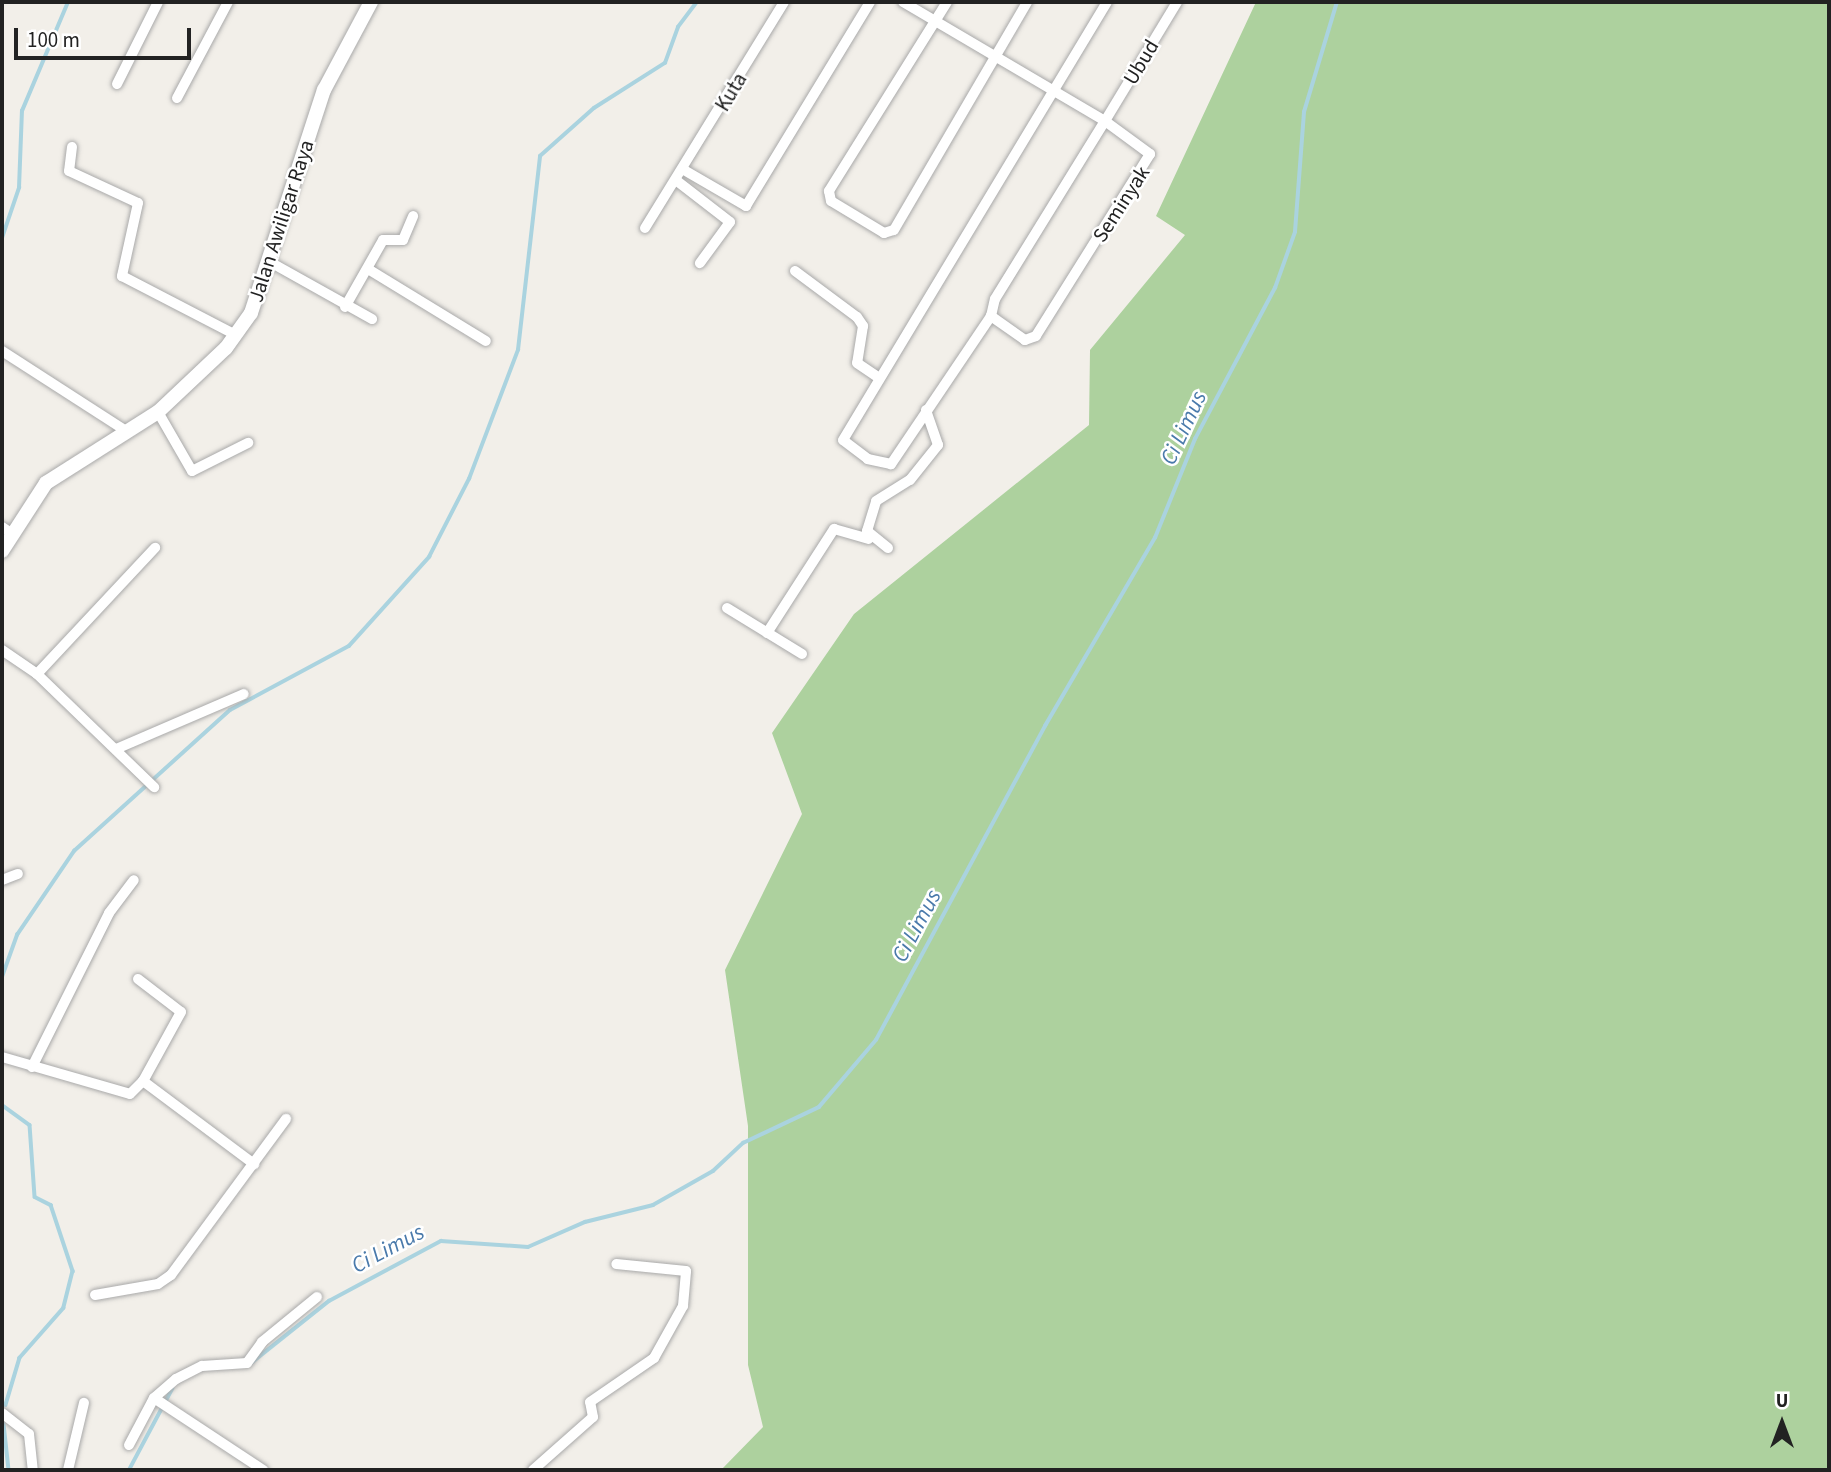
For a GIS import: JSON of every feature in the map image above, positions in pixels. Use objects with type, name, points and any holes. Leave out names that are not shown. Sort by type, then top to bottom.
[{"type":"street","points":[[117,83],[158,2]]},
{"type":"street","points":[[177,97],[228,2]]},
{"type":"street","name":"Jalan Awiligar Raya","points":[[2,551],[7,530],[60,471],[158,412],[236,335],[270,262],[324,90],[371,2]]},
{"type":"street","name":"Kuta","points":[[645,228],[684,170],[784,2]]},
{"type":"street","points":[[684,170],[746,206],[870,2]]},
{"type":"street","name":"Seminyak","points":[[903,2],[1148,149],[1150,160],[1036,336],[1025,340],[991,316]]},
{"type":"street","points":[[947,2],[829,191],[831,201],[884,233],[894,230],[1027,2]]},
{"type":"street","points":[[1105,121],[995,299],[991,316],[926,410],[899,456],[891,464],[878,464],[842,436],[1107,2]]},
{"type":"street","name":"Ubud","points":[[1105,121],[1177,2]]},
{"type":"street","points":[[72,147],[69,171],[138,203],[122,276],[236,335]]},
{"type":"street","points":[[677,181],[730,222],[700,263]]},
{"type":"street","points":[[345,307],[383,240],[403,240],[413,216]]},
{"type":"street","points":[[270,262],[345,307],[372,319]]},
{"type":"street","points":[[368,269],[486,341]]},
{"type":"street","points":[[795,271],[857,317],[863,326],[857,363],[878,377]]},
{"type":"street","points":[[2,351],[126,431]]},
{"type":"street","points":[[869,539],[876,501],[910,480],[938,445],[926,410]]},
{"type":"street","points":[[158,412],[192,471],[248,443]]},
{"type":"street","points":[[767,633],[834,529],[869,539],[888,548]]},
{"type":"street","points":[[37,674],[155,548]]},
{"type":"street","points":[[727,608],[802,654]]},
{"type":"street","points":[[2,650],[37,674],[153,787]]},
{"type":"street","points":[[116,749],[244,694]]},
{"type":"street","points":[[2,880],[18,874]]},
{"type":"street","points":[[32,1067],[103,923],[134,880]]},
{"type":"street","points":[[2,1057],[130,1094],[143,1081],[181,1012],[138,979]]},
{"type":"street","points":[[143,1081],[254,1164]]},
{"type":"street","points":[[95,1295],[166,1280],[286,1119]]},
{"type":"street","points":[[533,1470],[593,1417],[590,1402],[653,1358],[683,1306],[686,1271],[616,1264]]},
{"type":"street","points":[[129,1445],[154,1398],[195,1368],[247,1363],[262,1342],[317,1297]]},
{"type":"street","points":[[154,1398],[264,1470]]},
{"type":"street","points":[[68,1470],[84,1403]]},
{"type":"street","points":[[2,1413],[29,1434],[33,1470]]},
{"type":"green space","points":[[1256,2],[1829,2],[1829,1470],[721,1470],[763,1427],[748,1365],[748,1126],[725,970],[802,814],[772,733],[854,614],[1089,425],[1090,350],[1185,235],[1156,216]]},
{"type":"waterway","points":[[2,238],[19,188],[22,111],[68,2]]},
{"type":"waterway","points":[[2,977],[17,935],[74,851],[230,710],[349,646],[429,557],[469,479],[518,350],[540,156],[594,108],[665,63],[678,27],[697,2]]},
{"type":"waterway","name":"Ci Limus","points":[[250,1364],[329,1301],[441,1241],[528,1247],[585,1222],[653,1205],[713,1171],[743,1143],[819,1107],[876,1040],[1045,726],[1155,538],[1195,439],[1275,288],[1295,232],[1304,112],[1337,2]]},
{"type":"waterway","points":[[2,1105],[30,1125],[35,1197],[51,1205],[73,1271],[64,1308],[20,1358],[6,1405]]},
{"type":"waterway","name":"Ci Limus","points":[[129,1470],[172,1389]]},
{"type":"waterway","points":[[4,1424],[9,1470]]}]
